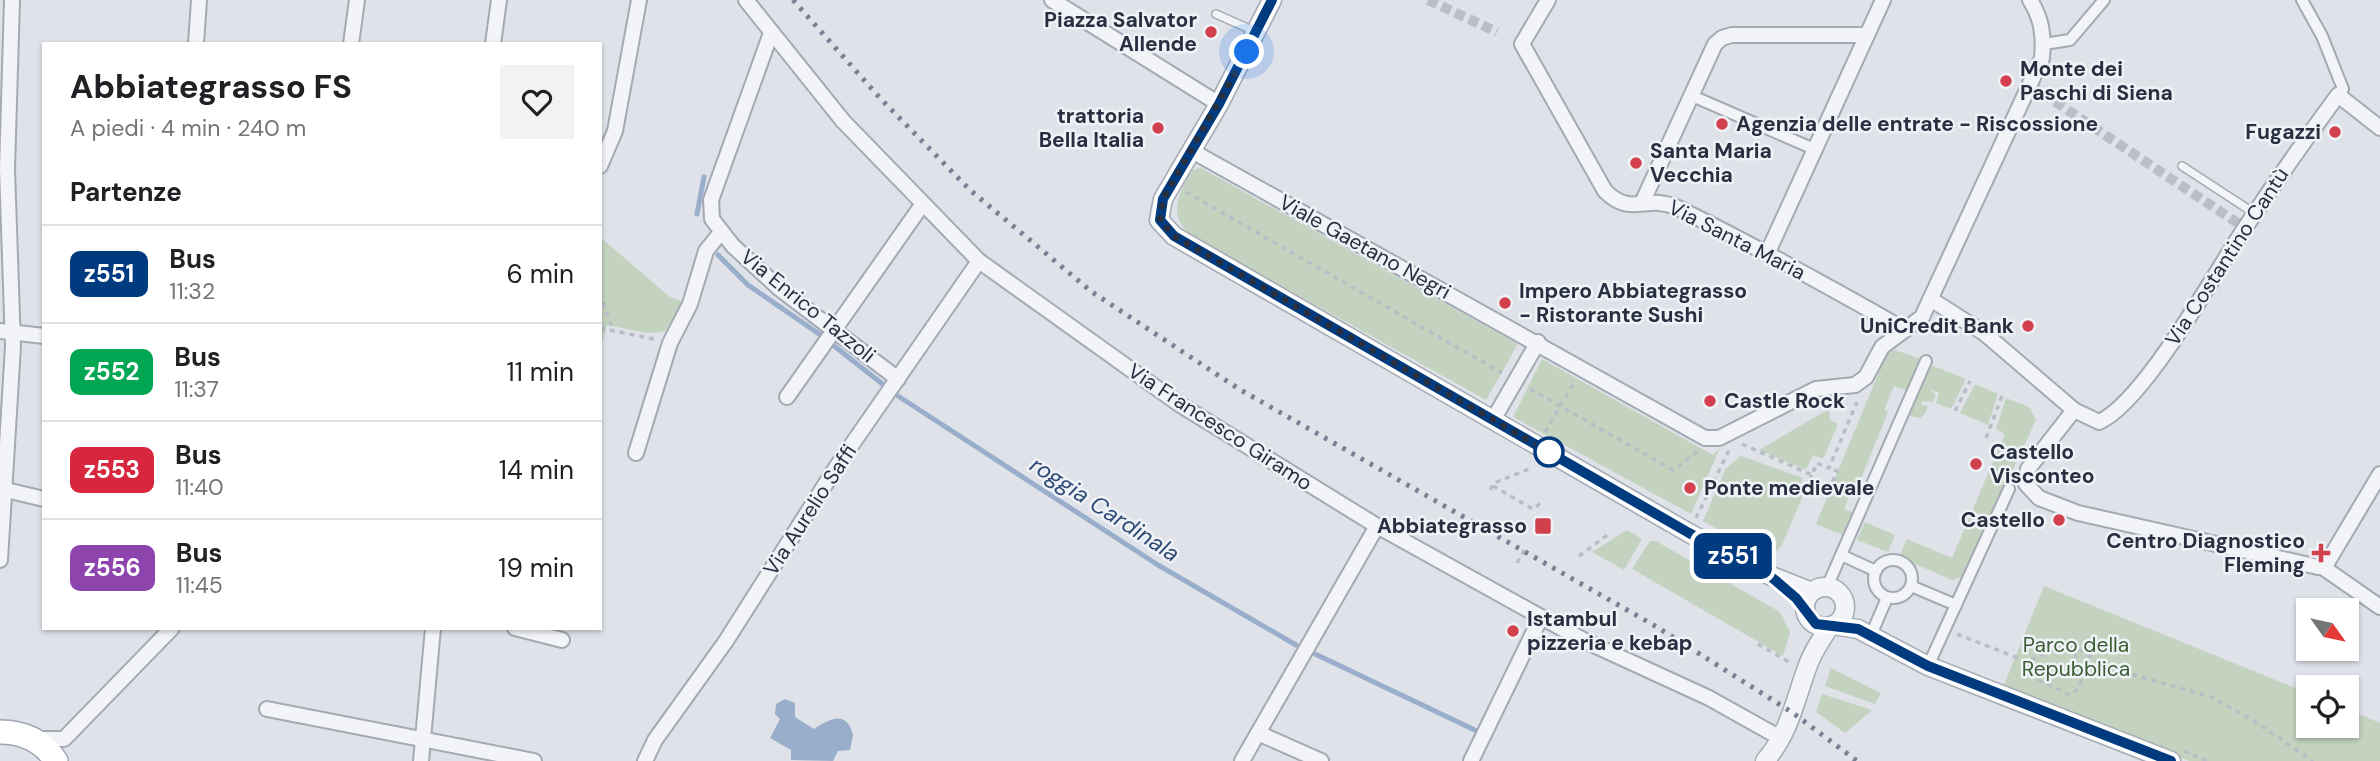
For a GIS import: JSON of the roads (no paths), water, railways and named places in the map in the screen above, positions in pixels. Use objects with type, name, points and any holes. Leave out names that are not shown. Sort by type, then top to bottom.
[{"type":"main road","points":[[1,732],[34,739],[56,761]]},
{"type":"street","points":[[0,560],[6,490],[7,169],[12,0]]},
{"type":"street","points":[[196,42],[199,0]]},
{"type":"street","points":[[351,42],[357,0]]},
{"type":"street","points":[[494,42],[499,0]]},
{"type":"street","points":[[602,161],[615,131],[639,0]]},
{"type":"street","name":"Via Francesco Giramo","points":[[746,0],[843,121],[979,261],[1179,404],[1377,526],[1585,641],[1709,698],[1779,748]]},
{"type":"street","points":[[1052,0],[1219,104]]},
{"type":"street","points":[[1272,0],[1219,104],[1163,199],[1160,220],[1174,236],[1689,533],[1769,575],[1842,596],[1836,621],[1800,663]]},
{"type":"street","name":"Via Santa Maria","points":[[1548,0],[1522,44],[1605,191],[1616,202],[1629,206],[1662,201],[1768,252],[1898,333]]},
{"type":"street","points":[[1768,252],[1883,0]]},
{"type":"street","points":[[2030,0],[2038,13],[2043,44],[2070,40],[2104,0]]},
{"type":"street","points":[[2301,0],[2322,36],[2343,89],[2338,95],[2380,128]]},
{"type":"street","name":"Via Enrico Tazzoli","points":[[771,33],[711,200],[712,219],[721,232],[780,289],[898,379]]},
{"type":"street","points":[[1642,203],[1690,95],[1715,44],[1722,38],[1732,35],[1865,35]]},
{"type":"street","name":"Viale Gaetano Negri","points":[[1192,151],[1583,367],[1705,438],[1719,438],[1816,389],[1855,385],[1866,377],[1882,347],[1922,317],[2034,76],[2043,44]]},
{"type":"street","points":[[1690,95],[1814,149]]},
{"type":"street","name":"Via Costantino Cantù","points":[[2074,410],[2099,422],[2113,416],[2150,374],[2255,213],[2338,95]]},
{"type":"street","points":[[787,397],[836,331],[922,205]]},
{"type":"street","points":[[636,453],[670,343],[690,304],[706,251],[721,232]]},
{"type":"street","name":"Via Aurelio Saffi","points":[[645,761],[655,740],[726,640],[837,466],[979,261]]},
{"type":"street","points":[[1932,300],[1984,333],[2074,410],[2028,468],[2026,484],[2039,498],[2078,513],[2324,564],[2380,607]]},
{"type":"street","points":[[6,332],[42,336]]},
{"type":"street","points":[[1493,420],[1538,342]]},
{"type":"street","points":[[1765,761],[1779,748],[1800,663],[1808,615],[1807,599],[1820,590],[1840,555],[1926,361]]},
{"type":"street","points":[[2324,564],[2380,474]]},
{"type":"street","points":[[1928,666],[2009,489]]},
{"type":"street","points":[[6,490],[42,499]]},
{"type":"street","points":[[1242,761],[1377,526]]},
{"type":"street","points":[[1840,555],[1876,571]]},
{"type":"street","points":[[1885,562],[1903,563],[1912,577],[1911,586],[1899,597],[1888,598],[1875,584],[1876,571],[1885,562]]},
{"type":"street","points":[[1769,575],[1820,626],[1836,621],[1865,632],[1928,666],[2171,761]]},
{"type":"street","points":[[1911,586],[1956,605]]},
{"type":"street","points":[[1865,632],[1888,598]]},
{"type":"street","points":[[1471,761],[1541,617]]},
{"type":"street","points":[[34,739],[64,739],[80,726],[170,630]]},
{"type":"street","points":[[421,761],[433,630]]},
{"type":"street","points":[[523,630],[562,640]]},
{"type":"street","points":[[267,709],[534,761]]},
{"type":"street","points":[[63,761],[80,726]]},
{"type":"street","points":[[1258,733],[1321,761]]},
{"type":"lane","points":[[1216,14],[1257,33]]},
{"type":"lane","points":[[2182,166],[2255,213]]},
{"type":"water","points":[[785,699],[795,703],[795,717],[814,729],[835,719],[845,721],[853,735],[850,750],[838,751],[833,761],[791,760],[791,750],[770,738],[780,719],[775,714],[776,704]]},
{"type":"waterway","name":"roggia Cardinala","points":[[697,214],[704,177]]},
{"type":"waterway","name":"roggia Cardinala","points":[[718,255],[748,285],[825,338]]},
{"type":"waterway","name":"roggia Cardinala","points":[[833,345],[885,386]]},
{"type":"waterway","name":"roggia Cardinala","points":[[898,396],[1158,565],[1296,645]]},
{"type":"waterway","name":"roggia Cardinala","points":[[1313,653],[1479,732]]},
{"type":"tunnel","points":[[1428,0],[1497,32]]},
{"type":"tunnel","points":[[2030,85],[2245,228]]},
{"type":"railway","points":[[793,0],[880,98],[970,190],[1092,292],[1239,389],[1657,627],[1793,713],[1857,761]]},
{"type":"place","name":"Piazza Salvator Allende","points":[[1211,32]]},
{"type":"place","name":"Monte dei Paschi di Siena","points":[[2006,81]]},
{"type":"place","name":"Agenzia delle entrate - Riscossione","points":[[1722,124]]},
{"type":"place","name":"trattoria Bella Italia","points":[[1158,128]]},
{"type":"place","name":"Fugazzi","points":[[2335,132]]},
{"type":"place","name":"Santa Maria Vecchia","points":[[1636,163]]},
{"type":"place","name":"Impero Abbiategrasso - Ristorante Sushi","points":[[1505,303]]},
{"type":"place","name":"UniCredit Bank","points":[[2028,326]]},
{"type":"place","name":"Castle Rock","points":[[1710,401]]},
{"type":"place","name":"Castello Visconteo","points":[[1976,464]]},
{"type":"place","name":"Ponte medievale","points":[[1690,488]]},
{"type":"place","name":"Castello","points":[[2059,520]]},
{"type":"place","name":"Abbiategrasso","points":[[1543,526]]},
{"type":"place","name":"Centro Diagnostico Fleming","points":[[2321,553]]},
{"type":"place","name":"Istambul pizzeria e kebap","points":[[1513,631]]},
{"type":"park label","name":"Parco della Repubblica","points":[[2076,657]]}]
